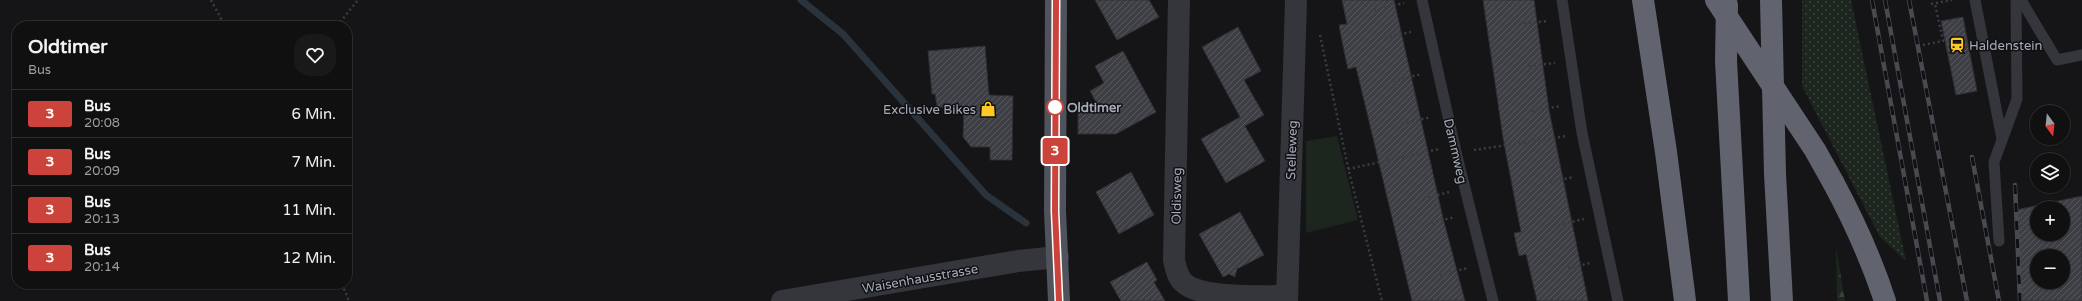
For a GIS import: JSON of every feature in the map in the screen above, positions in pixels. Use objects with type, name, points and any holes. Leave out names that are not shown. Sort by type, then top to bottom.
[{"type":"highway","points":[[1643,0],[1666,152],[1685,301]]},
{"type":"highway","points":[[1716,0],[1803,132],[1833,182],[1857,225],[1874,269],[1884,301]]},
{"type":"highway","points":[[1727,0],[1726,61],[1739,301]]},
{"type":"highway","points":[[1771,0],[1775,174],[1782,301]]},
{"type":"main road","points":[[1056,0],[1055,211],[1060,301]]},
{"type":"street","name":"Oldisweg","points":[[1179,0],[1174,260],[1176,272],[1183,282],[1204,292],[1287,299]]},
{"type":"street","name":"Stelleweg","points":[[1287,299],[1296,0]]},
{"type":"street","name":"Waisenhausstrasse","points":[[782,301],[1018,261],[1058,257]]},
{"type":"lane","name":"Dammweg","points":[[1422,0],[1455,149],[1493,301]]},
{"type":"lane","points":[[1562,0],[1582,133],[1618,301]]},
{"type":"lane","points":[[1975,0],[2002,140]]},
{"type":"lane","points":[[1999,241],[1994,162],[2017,99],[2016,0]]},
{"type":"lane","points":[[2020,0],[2057,60],[2082,55]]},
{"type":"path","points":[[211,0],[223,21]]},
{"type":"path","points":[[341,21],[358,0]]},
{"type":"path","points":[[1923,45],[1943,41],[1933,4],[1952,0]]},
{"type":"path","points":[[1374,10],[1411,2]]},
{"type":"path","points":[[1518,24],[1565,19]]},
{"type":"path","points":[[1385,38],[1428,28]]},
{"type":"path","points":[[1319,31],[1348,169],[1382,301]]},
{"type":"path","points":[[1530,66],[1571,61]]},
{"type":"path","points":[[1393,81],[1438,71]]},
{"type":"path","points":[[1532,110],[1577,104]]},
{"type":"path","points":[[1402,124],[1447,114]]},
{"type":"path","points":[[1348,169],[1455,149],[1582,133]]},
{"type":"path","points":[[1550,182],[1590,173]]},
{"type":"path","points":[[1423,198],[1465,188]]},
{"type":"path","points":[[1431,223],[1471,213]]},
{"type":"path","points":[[1558,225],[1600,216]]},
{"type":"path","points":[[1568,268],[1609,259]]},
{"type":"path","points":[[1440,275],[1484,264]]},
{"type":"path","points":[[344,289],[349,301]]},
{"type":"green space","points":[[1802,0],[1851,0],[1906,261],[1880,237],[1802,86]]},
{"type":"green space","points":[[1337,136],[1358,220],[1306,233],[1306,141]]},
{"type":"green space","points":[[1836,247],[1845,301],[1837,301]]},
{"type":"building","points":[[1095,0],[1149,0],[1159,17],[1117,40]]},
{"type":"building","points":[[1342,0],[1394,0],[1443,218],[1465,301],[1412,301],[1356,67],[1348,69],[1339,25],[1347,24]]},
{"type":"building","points":[[1483,0],[1534,0],[1549,110],[1588,301],[1537,301],[1526,254],[1519,256],[1514,233],[1521,232],[1503,138]]},
{"type":"building","points":[[1963,17],[1977,91],[1956,95],[1941,21]]},
{"type":"building","points":[[1238,27],[1261,71],[1244,80],[1264,115],[1245,126],[1265,161],[1226,183],[1201,139],[1240,117],[1202,47]]},
{"type":"building","points":[[985,46],[989,95],[1013,96],[1012,160],[990,160],[990,147],[971,147],[963,137],[964,108],[937,107],[935,94],[932,94],[928,51]]},
{"type":"building","points":[[1123,51],[1156,112],[1116,134],[1078,134],[1078,103],[1097,104],[1090,91],[1104,83],[1095,66]]},
{"type":"building","points":[[1131,172],[1154,215],[1119,234],[1096,192]]},
{"type":"building","points":[[2082,196],[2082,301],[2022,301],[2016,210],[2030,207],[2030,241],[2070,241],[2070,201],[2058,201]]},
{"type":"building","points":[[1240,212],[1264,255],[1237,269],[1235,277],[1229,274],[1223,277],[1199,234]]},
{"type":"building","points":[[1147,262],[1157,280],[1154,282],[1165,301],[1121,301],[1110,282]]},
{"type":"waterway","points":[[801,0],[843,34],[986,195],[1026,223]]},
{"type":"railway","points":[[1872,0],[1927,301]]},
{"type":"railway","points":[[1885,0],[1940,301]]},
{"type":"railway","points":[[1909,0],[1967,301]]},
{"type":"railway","points":[[1972,157],[1999,301]]},
{"type":"railway","points":[[2015,185],[2020,301]]},
{"type":"bus line","name":"3","points":[[1056,0],[1055,211],[1059,301]]},
{"type":"place","name":"Haldenstein","points":[[1957,45]]},
{"type":"place","name":"Oldtimer","points":[[1055,107]]},
{"type":"place","name":"Exclusive Bikes","points":[[988,109]]}]
